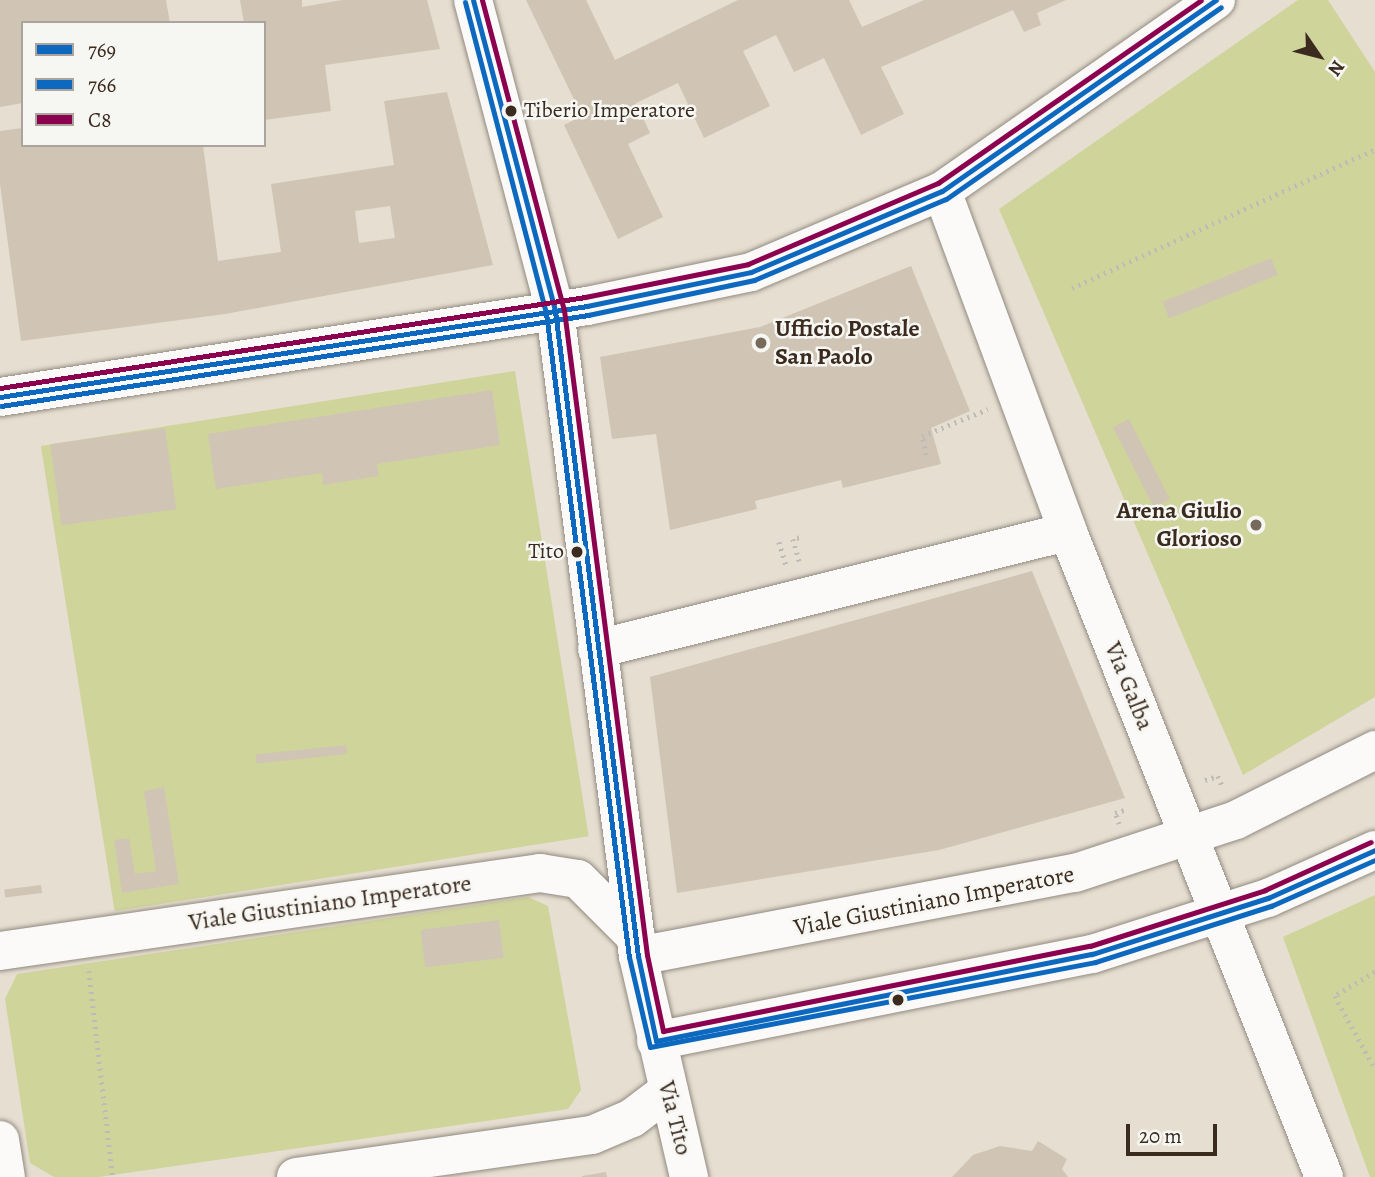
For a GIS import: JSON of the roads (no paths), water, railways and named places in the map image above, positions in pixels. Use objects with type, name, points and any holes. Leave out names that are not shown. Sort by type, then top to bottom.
[{"type":"street","name":"Via Tito","points":[[473,0],[555,311],[637,946],[656,1041],[689,1177]]},
{"type":"street","points":[[0,397],[555,311],[751,272],[942,191],[1216,0]]},
{"type":"street","name":"Via Galba","points":[[942,191],[1068,531],[1324,1177]]},
{"type":"street","points":[[597,649],[1068,531]]},
{"type":"street","name":"Viale Giustiniano Imperatore","points":[[0,951],[540,873],[578,879],[637,946],[1017,888],[1188,838],[1375,750]]},
{"type":"street","points":[[656,1041],[1023,970],[1222,914],[1375,850]]},
{"type":"street","points":[[296,1177],[592,1135],[632,1118],[669,1090]]},
{"type":"street","points":[[0,1140],[6,1177]]},
{"type":"place","name":"Tiberio Imperatore","points":[[511,111]]},
{"type":"place","name":"Ufficio Postale San Paolo","points":[[761,343]]},
{"type":"place","name":"Arena Giulio Glorioso","points":[[1256,525]]},
{"type":"place","name":"Tito","points":[[577,552]]}]
